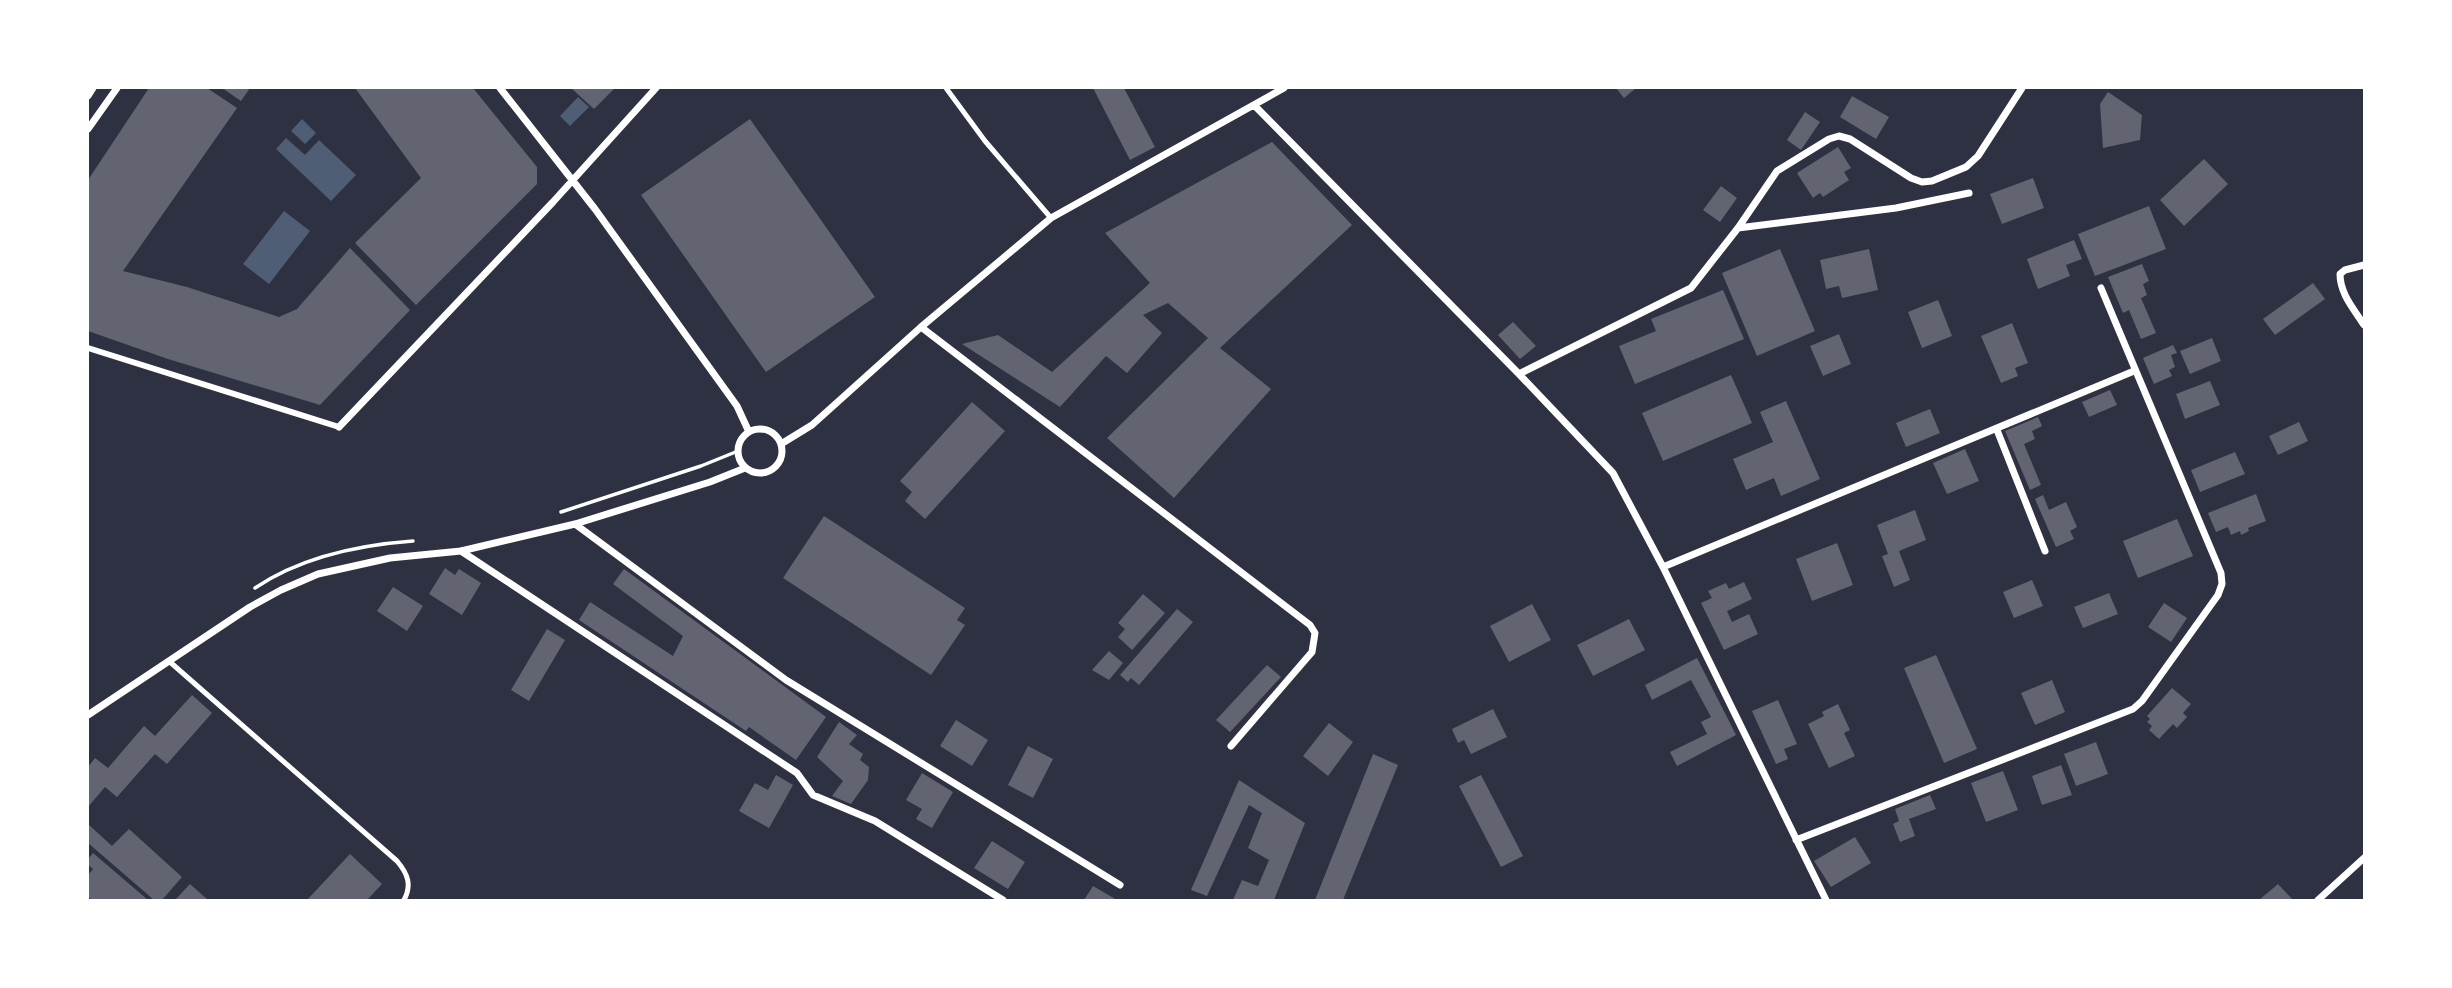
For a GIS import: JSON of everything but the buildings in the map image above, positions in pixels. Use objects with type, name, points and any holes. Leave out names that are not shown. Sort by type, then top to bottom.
[{"type":"street","points":[[88,96],[93,88]]},
{"type":"street","points":[[88,129],[117,88]]},
{"type":"street","points":[[500,88],[572,181],[737,406],[749,432]]},
{"type":"street","points":[[88,348],[338,428],[572,181],[656,88]]},
{"type":"street","points":[[780,444],[813,425],[921,327],[1051,218],[1284,88]]},
{"type":"street","points":[[1519,374],[1691,288],[1777,172],[1839,136],[1850,139],[1911,178],[1922,182],[1932,181],[1966,167],[1978,156],[2022,88]]},
{"type":"street","points":[[1254,105],[1613,473],[1663,567],[1826,901]]},
{"type":"street","points":[[1738,228],[1896,208],[1969,193]]},
{"type":"street","points":[[2364,265],[2340,274],[2340,285],[2344,294],[2364,325]]},
{"type":"street","points":[[1796,840],[2133,709],[2150,690],[2218,595],[2222,584],[2221,573],[2101,289]]},
{"type":"street","points":[[921,327],[1310,625],[1315,634],[1312,652],[1231,746]]},
{"type":"street","points":[[1663,567],[2134,371]]},
{"type":"street","points":[[88,715],[250,607],[318,574],[390,558],[461,551],[575,524],[710,482],[745,468],[759,473],[772,470],[780,458],[777,438],[764,430],[749,432],[743,437],[738,451],[745,468]]},
{"type":"street","points":[[1997,430],[2045,551]]},
{"type":"street","points":[[575,524],[786,680],[1120,885]]},
{"type":"street","points":[[461,551],[797,773],[813,794],[875,821],[1003,901]]},
{"type":"street","points":[[2318,901],[2364,858]]},
{"type":"lane","points":[[946,88],[985,141],[1051,218]]},
{"type":"lane","points":[[170,662],[397,860],[409,881],[409,891],[404,901]]},
{"type":"water","points":[[578,97],[589,107],[570,126],[560,116]]},
{"type":"water","points":[[302,119],[316,133],[305,144],[291,131]]},
{"type":"water","points":[[286,138],[305,155],[319,140],[356,175],[331,201],[276,149]]},
{"type":"water","points":[[284,211],[310,231],[269,284],[243,264]]}]
